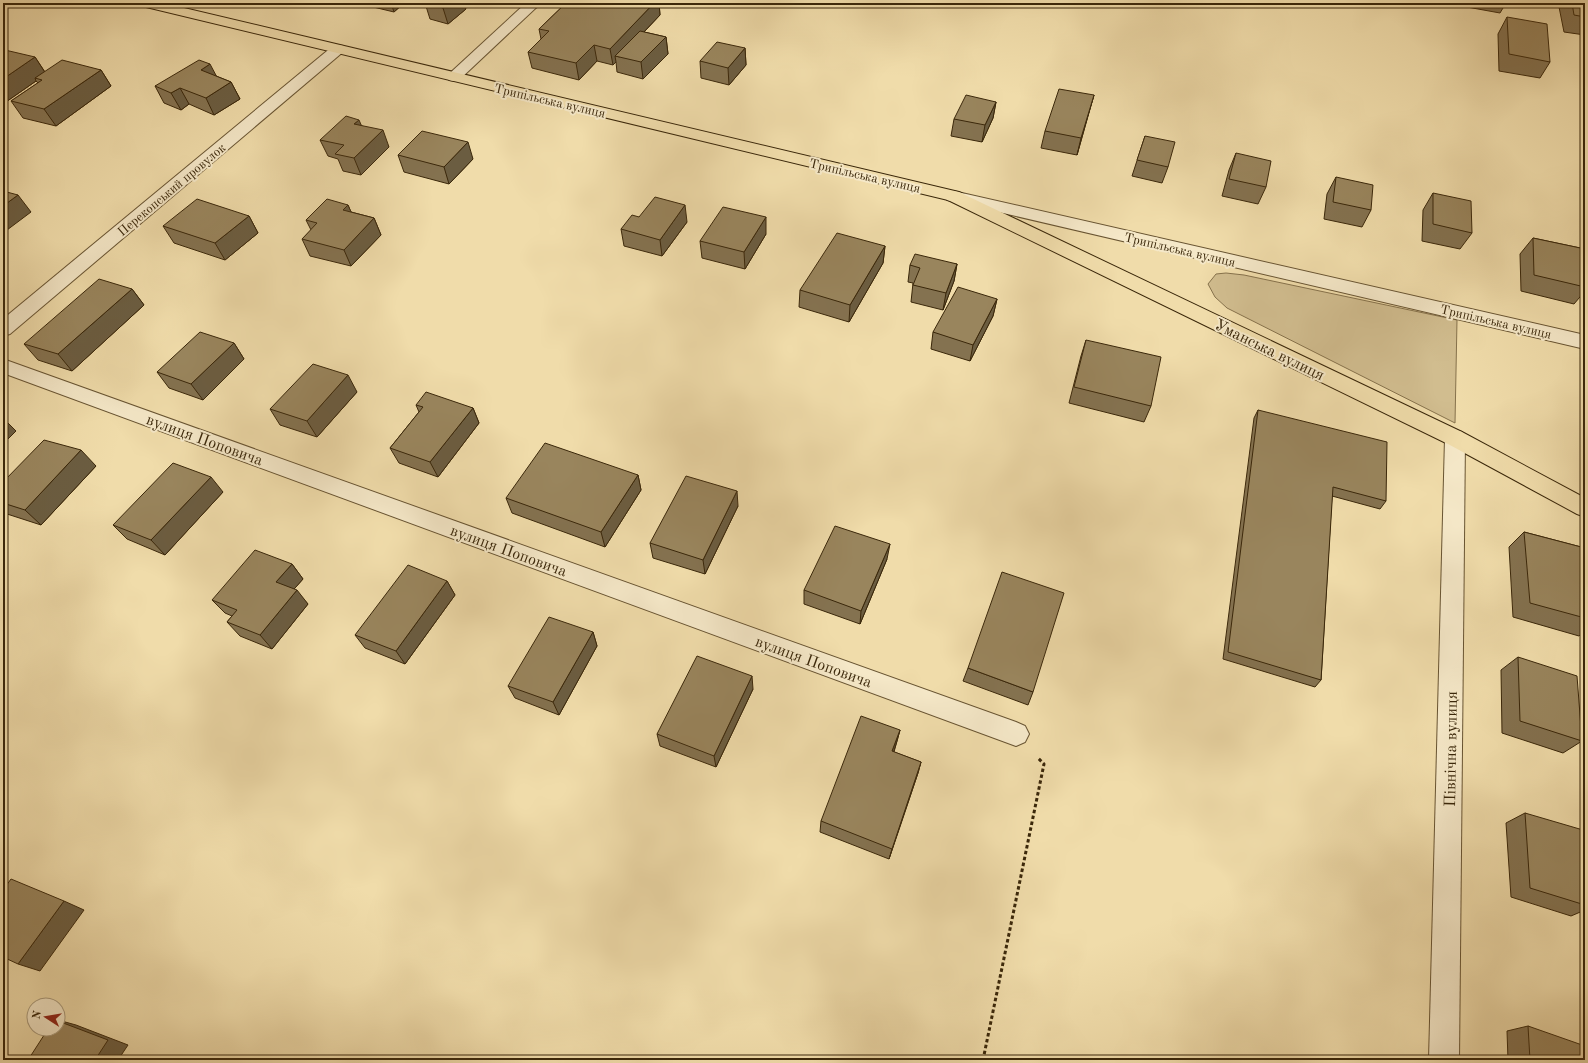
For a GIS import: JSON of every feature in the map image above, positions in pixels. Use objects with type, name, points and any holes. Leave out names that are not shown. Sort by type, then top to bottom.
[{"type":"main road","name":"Трипільська вулиця","points":[[146,3],[454,78],[953,196]]},
{"type":"main road","name":"Уманська вулиця","points":[[953,196],[1455,438],[1585,508]]},
{"type":"street","points":[[454,78],[534,3]]},
{"type":"street","name":"Перекопський провулок","points":[[3,329],[338,49]]},
{"type":"street","name":"Трипільська вулиця","points":[[953,196],[1585,342]]},
{"type":"street","name":"вулиця Поповича","points":[[3,366],[1016,734]]},
{"type":"street","name":"Північна вулиця","points":[[1444,1060],[1455,438]]},
{"type":"path","points":[[983,1060],[1044,764],[1016,734]]},
{"type":"shaded area","points":[[1226,273],[1244,275],[1457,320],[1455,423],[1227,308],[1215,297],[1208,284],[1216,274]]},
{"type":"building","points":[[425,3],[449,3],[443,8]]},
{"type":"building","points":[[566,3],[654,3],[610,49],[594,45],[576,63],[528,52],[549,31],[539,29]]},
{"type":"building","points":[[1572,3],[1585,3],[1585,17],[1574,15]]},
{"type":"building","points":[[1507,17],[1547,24],[1550,62],[1509,54]]},
{"type":"building","points":[[640,31],[666,37],[641,62],[615,56]]},
{"type":"building","points":[[717,42],[745,48],[728,68],[700,61]]},
{"type":"building","points":[[5,50],[35,57],[3,79],[3,52]]},
{"type":"building","points":[[62,60],[101,70],[44,109],[11,101],[42,80],[35,78]]},
{"type":"building","points":[[199,60],[210,64],[201,70],[231,82],[206,98],[180,88],[171,93],[155,86]]},
{"type":"building","points":[[1059,89],[1094,95],[1081,138],[1045,131]]},
{"type":"building","points":[[966,95],[996,102],[985,125],[954,119]]},
{"type":"building","points":[[346,116],[359,120],[354,124],[383,130],[354,158],[335,154],[344,145],[320,140]]},
{"type":"building","points":[[422,131],[468,142],[444,167],[398,155]]},
{"type":"building","points":[[1145,136],[1175,142],[1168,167],[1137,160]]},
{"type":"building","points":[[1236,153],[1271,161],[1266,187],[1229,179]]},
{"type":"building","points":[[1336,177],[1373,185],[1371,210],[1333,202]]},
{"type":"building","points":[[3,191],[18,195],[3,206]]},
{"type":"building","points":[[1433,193],[1471,201],[1472,233],[1433,224]]},
{"type":"building","points":[[655,197],[685,205],[660,240],[621,229],[632,215],[639,217]]},
{"type":"building","points":[[197,199],[249,216],[215,243],[163,226]]},
{"type":"building","points":[[327,199],[348,205],[343,210],[374,218],[344,250],[302,239],[317,223],[306,220]]},
{"type":"building","points":[[723,207],[766,217],[744,252],[700,241]]},
{"type":"building","points":[[837,233],[885,246],[850,305],[800,290]]},
{"type":"building","points":[[1533,238],[1585,249],[1585,287],[1534,275]]},
{"type":"building","points":[[915,254],[957,264],[946,293],[913,285],[920,268],[910,265]]},
{"type":"building","points":[[99,279],[132,289],[58,354],[24,344]]},
{"type":"building","points":[[958,287],[997,299],[973,345],[933,332]]},
{"type":"building","points":[[200,332],[234,343],[191,384],[157,372]]},
{"type":"building","points":[[1086,340],[1161,357],[1151,406],[1074,387]]},
{"type":"building","points":[[313,364],[348,375],[307,421],[270,409]]},
{"type":"building","points":[[426,392],[473,408],[430,462],[390,448],[423,407],[416,405]]},
{"type":"building","points":[[1258,410],[1387,442],[1386,501],[1333,487],[1321,680],[1228,652]]},
{"type":"building","points":[[44,440],[81,450],[25,510],[3,503],[3,482]]},
{"type":"building","points":[[545,443],[638,475],[601,532],[506,498]]},
{"type":"building","points":[[173,463],[211,477],[151,540],[113,525]]},
{"type":"building","points":[[686,476],[737,491],[703,560],[650,543]]},
{"type":"building","points":[[835,526],[890,544],[861,611],[804,590]]},
{"type":"building","points":[[1524,532],[1585,548],[1585,618],[1530,603]]},
{"type":"building","points":[[255,550],[292,564],[276,582],[297,590],[260,635],[227,622],[237,610],[212,600]]},
{"type":"building","points":[[408,565],[447,581],[396,651],[355,635]]},
{"type":"building","points":[[1002,572],[1064,593],[1033,692],[968,668]]},
{"type":"building","points":[[549,617],[593,632],[553,702],[508,686]]},
{"type":"building","points":[[697,656],[752,676],[714,756],[657,734]]},
{"type":"building","points":[[1518,657],[1577,676],[1582,741],[1520,721]]},
{"type":"building","points":[[861,716],[900,730],[892,751],[921,762],[892,849],[821,821]]},
{"type":"building","points":[[1525,813],[1583,830],[1585,849],[1585,905],[1530,888]]},
{"type":"building","points":[[11,879],[64,901],[18,964],[3,957],[3,890]]},
{"type":"building","points":[[66,1024],[108,1040],[95,1060],[28,1060],[43,1037],[66,1037]]},
{"type":"building","points":[[1528,1026],[1585,1046],[1585,1060],[1530,1060]]}]
